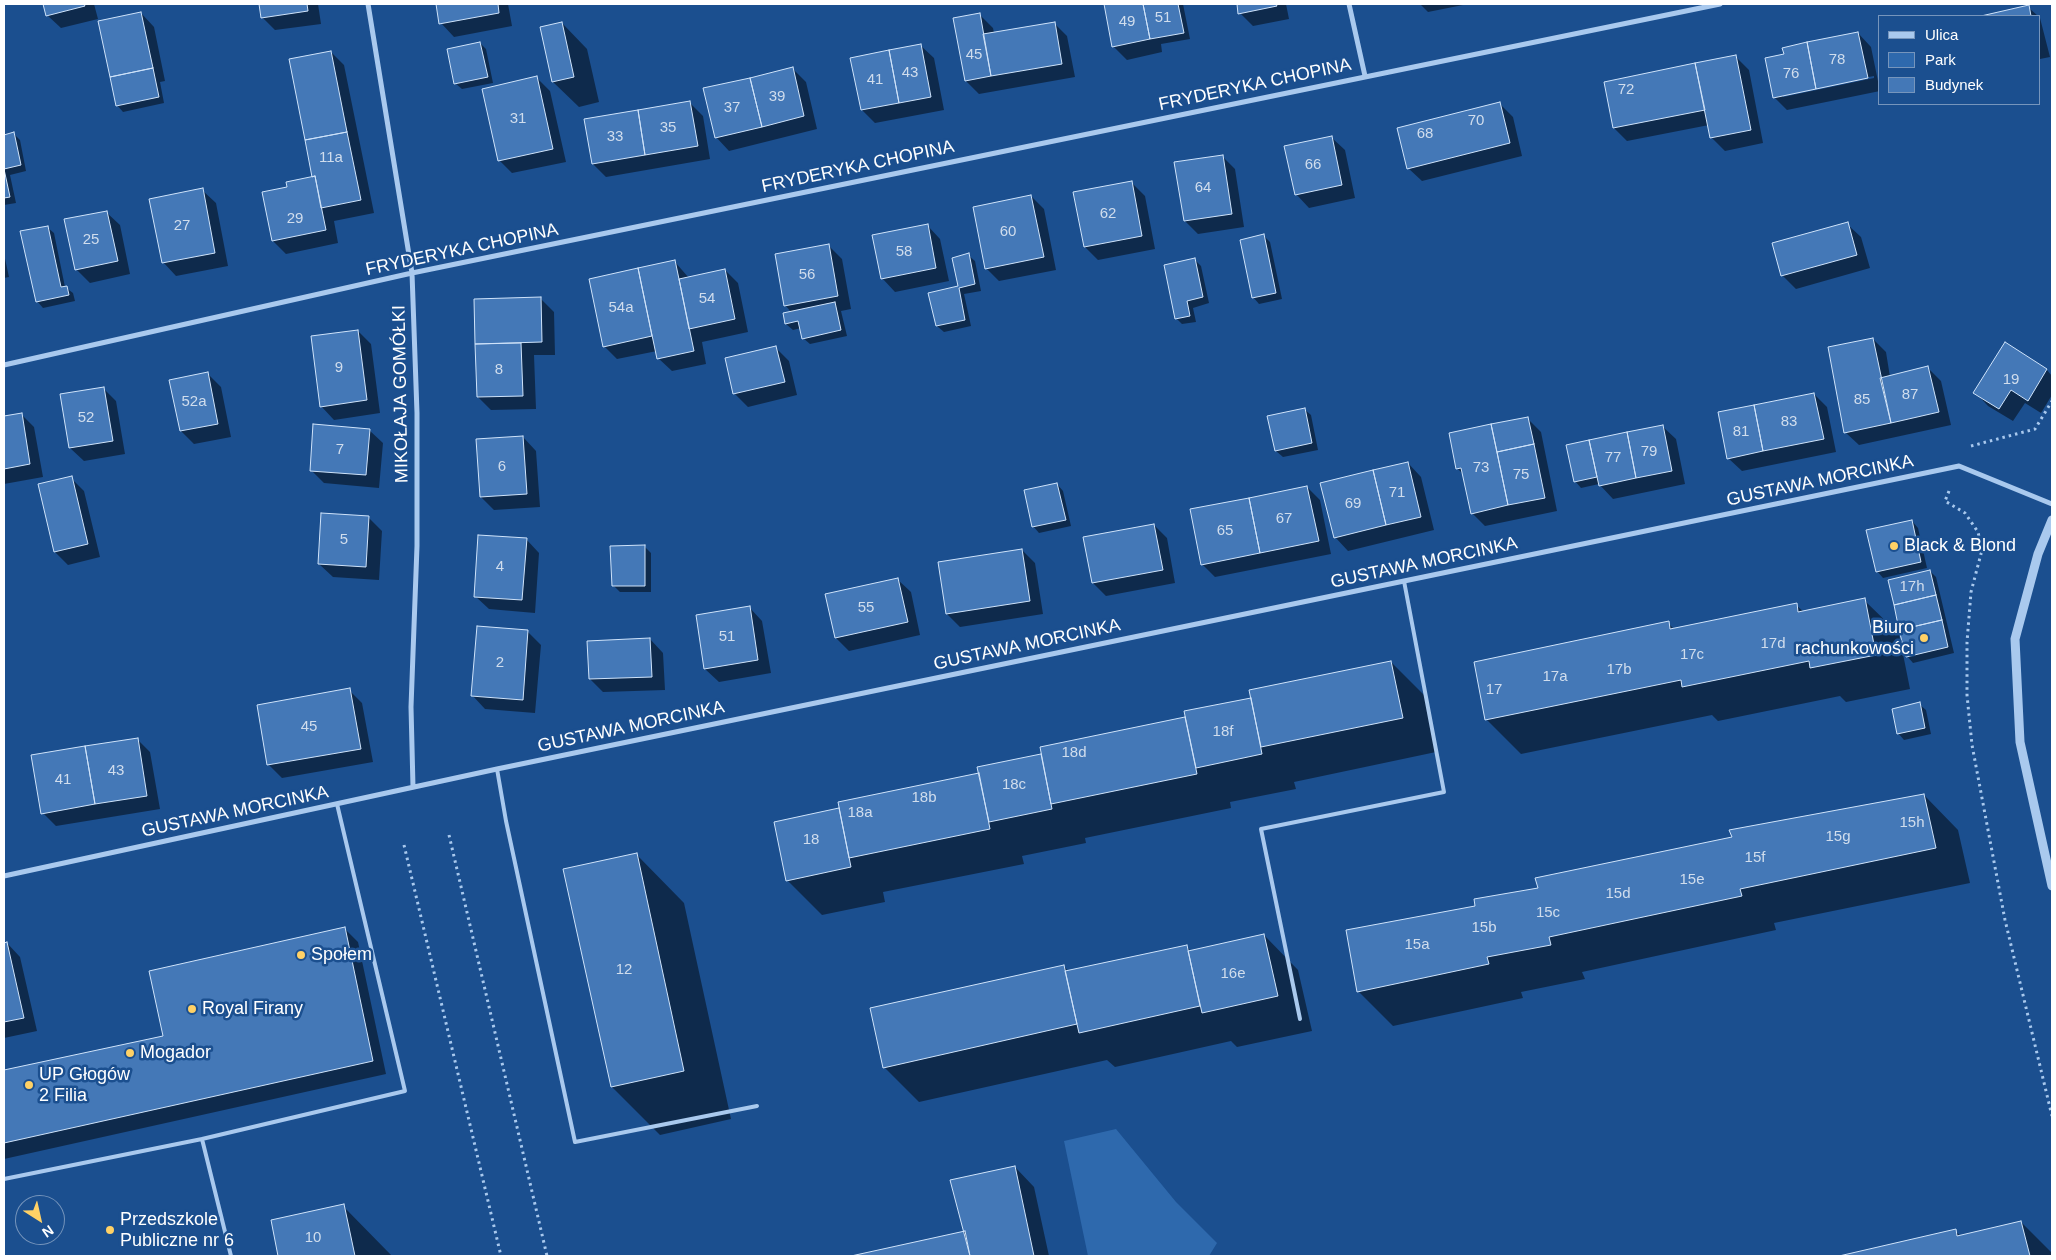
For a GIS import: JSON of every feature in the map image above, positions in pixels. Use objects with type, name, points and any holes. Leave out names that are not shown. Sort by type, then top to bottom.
[{"type":"street","name":"MIKOŁAJA GOMÓŁKI","points":[[368,4],[412,273],[417,451],[417,546],[411,707],[413,787]]},
{"type":"street","points":[[1349,4],[1365,76]]},
{"type":"street","name":"FRYDERYKA CHOPINA","points":[[4,365],[412,273],[1720,4]]},
{"type":"street","name":"GUSTAWA MORCINKA","points":[[4,876],[496,769],[1959,466],[2052,504]]},
{"type":"street","points":[[2052,520],[2038,554],[2015,639],[2020,742],[2052,886]]},
{"type":"lane","points":[[1300,1019],[1261,829],[1444,792],[1404,581]]},
{"type":"lane","points":[[496,769],[575,1142],[757,1106]]},
{"type":"lane","points":[[4,1179],[202,1139],[405,1091],[337,804]]},
{"type":"lane","points":[[202,1139],[231,1256]]},
{"type":"path","points":[[449,835],[546,1256]]},
{"type":"path","points":[[404,845],[501,1256]]},
{"type":"green space","points":[[1116,1129],[1176,1202],[1217,1243],[1209,1256],[1088,1256],[1064,1141]]},
{"type":"building","points":[[43,4],[84,4],[85,6],[46,16]]},
{"type":"building","points":[[259,4],[307,4],[308,11],[261,18]]},
{"type":"building","points":[[436,4],[498,4],[499,13],[439,24]]},
{"type":"building","points":[[1104,4],[1143,4],[1150,39],[1112,47]]},
{"type":"building","points":[[1143,4],[1178,4],[1184,33],[1150,39]]},
{"type":"building","points":[[1237,4],[1276,4],[1277,6],[1238,14]]},
{"type":"building","points":[[2029,5],[2031,15],[1985,15]]},
{"type":"building","points":[[141,12],[153,68],[110,77],[98,21]]},
{"type":"building","points":[[980,13],[991,76],[965,81],[953,18]]},
{"type":"building","points":[[562,22],[574,77],[552,82],[540,27]]},
{"type":"building","points":[[1055,22],[1062,64],[991,76],[983,34]]},
{"type":"building","points":[[1858,32],[1868,78],[1816,89],[1807,42]]},
{"type":"building","points":[[480,42],[488,77],[454,84],[447,49]]},
{"type":"building","points":[[1807,42],[1816,89],[1773,98],[1765,58],[1784,54],[1782,48]]},
{"type":"building","points":[[921,44],[931,97],[899,103],[889,50]]},
{"type":"building","points":[[889,50],[899,103],[861,110],[850,58]]},
{"type":"building","points":[[331,51],[347,132],[305,140],[289,59]]},
{"type":"building","points":[[1736,55],[1751,130],[1710,138],[1695,63]]},
{"type":"building","points":[[1695,63],[1705,110],[1613,128],[1604,82]]},
{"type":"building","points":[[793,67],[804,116],[762,127],[750,78]]},
{"type":"building","points":[[153,68],[159,97],[116,106],[110,77]]},
{"type":"building","points":[[537,76],[553,149],[498,161],[482,89]]},
{"type":"building","points":[[750,78],[762,127],[715,138],[703,88]]},
{"type":"building","points":[[690,101],[698,146],[645,155],[638,110]]},
{"type":"building","points":[[1500,102],[1510,143],[1407,169],[1397,128]]},
{"type":"building","points":[[638,110],[645,155],[592,164],[584,119]]},
{"type":"building","points":[[14,132],[21,165],[4,169],[4,135]]},
{"type":"building","points":[[347,132],[361,200],[321,208],[315,176],[312,177],[305,140]]},
{"type":"building","points":[[1332,136],[1342,185],[1295,195],[1284,146]]},
{"type":"building","points":[[1223,155],[1232,214],[1184,221],[1174,162]]},
{"type":"building","points":[[4,169],[10,197],[4,198]]},
{"type":"building","points":[[315,176],[326,230],[272,241],[262,192],[287,187],[286,182]]},
{"type":"building","points":[[1132,181],[1142,236],[1084,247],[1073,192]]},
{"type":"building","points":[[203,188],[215,253],[162,263],[149,199]]},
{"type":"building","points":[[1031,195],[1044,257],[985,269],[973,207]]},
{"type":"building","points":[[107,211],[118,261],[75,270],[64,219]]},
{"type":"building","points":[[1848,222],[1857,255],[1781,276],[1772,243]]},
{"type":"building","points":[[928,224],[936,268],[881,279],[872,235]]},
{"type":"building","points":[[48,226],[61,287],[67,286],[69,295],[36,302],[20,231]]},
{"type":"building","points":[[1264,234],[1276,293],[1252,298],[1240,240]]},
{"type":"building","points":[[829,244],[838,296],[784,306],[775,254]]},
{"type":"building","points":[[969,253],[975,284],[959,288],[965,320],[936,326],[928,293],[958,286],[952,258]]},
{"type":"building","points":[[1195,258],[1203,297],[1187,301],[1190,316],[1175,319],[1164,265]]},
{"type":"building","points":[[675,260],[694,351],[657,359],[638,268]]},
{"type":"building","points":[[638,268],[652,336],[603,347],[589,279]]},
{"type":"building","points":[[725,269],[735,319],[689,329],[679,279]]},
{"type":"building","points":[[541,297],[542,342],[475,344],[474,299]]},
{"type":"building","points":[[835,302],[841,330],[802,339],[798,321],[785,324],[783,313]]},
{"type":"building","points":[[358,330],[367,400],[320,407],[311,336]]},
{"type":"building","points":[[1873,338],[1891,423],[1844,433],[1828,347]]},
{"type":"building","points":[[2005,342],[2047,369],[2028,401],[2011,390],[1999,409],[1973,393]]},
{"type":"building","points":[[521,343],[523,396],[477,397],[475,344]]},
{"type":"building","points":[[776,346],[785,382],[733,394],[725,358]]},
{"type":"building","points":[[1928,366],[1939,412],[1891,423],[1880,378]]},
{"type":"building","points":[[208,372],[218,424],[180,431],[169,380]]},
{"type":"building","points":[[104,387],[113,441],[69,448],[60,394]]},
{"type":"building","points":[[1814,393],[1824,439],[1763,451],[1754,405]]},
{"type":"building","points":[[1754,405],[1763,451],[1727,459],[1718,412]]},
{"type":"building","points":[[1305,408],[1312,443],[1275,451],[1267,416]]},
{"type":"building","points":[[22,413],[30,464],[4,469],[4,416]]},
{"type":"building","points":[[1528,417],[1534,444],[1497,452],[1491,424]]},
{"type":"building","points":[[313,424],[370,429],[366,475],[310,471]]},
{"type":"building","points":[[1491,424],[1508,505],[1471,514],[1461,468],[1456,469],[1449,433]]},
{"type":"building","points":[[1663,425],[1672,471],[1636,478],[1627,432]]},
{"type":"building","points":[[1627,432],[1636,478],[1599,486],[1589,440]]},
{"type":"building","points":[[523,436],[527,494],[480,497],[476,439]]},
{"type":"building","points":[[1589,440],[1597,477],[1574,482],[1566,445]]},
{"type":"building","points":[[1534,444],[1545,498],[1508,505],[1497,452]]},
{"type":"building","points":[[1408,462],[1421,517],[1386,525],[1373,470]]},
{"type":"building","points":[[1373,470],[1386,525],[1334,538],[1320,483]]},
{"type":"building","points":[[72,476],[88,544],[54,552],[38,484]]},
{"type":"building","points":[[1057,483],[1066,520],[1032,527],[1024,490]]},
{"type":"building","points":[[1307,486],[1319,541],[1260,553],[1249,498]]},
{"type":"building","points":[[1249,498],[1260,553],[1201,565],[1190,509]]},
{"type":"building","points":[[321,513],[369,516],[366,567],[318,564]]},
{"type":"building","name":"Black & Blond","points":[[1912,520],[1921,562],[1876,572],[1866,530]]},
{"type":"building","points":[[1154,524],[1163,570],[1092,583],[1083,537]]},
{"type":"building","points":[[478,535],[527,538],[522,600],[474,597]]},
{"type":"building","points":[[645,545],[645,586],[612,586],[610,546]]},
{"type":"building","points":[[1022,549],[1030,601],[946,614],[938,562]]},
{"type":"building","points":[[1930,570],[1936,595],[1894,605],[1888,580]]},
{"type":"building","points":[[898,578],[908,622],[835,638],[825,594]]},
{"type":"building","points":[[1936,595],[1942,620],[1899,630],[1894,605]]},
{"type":"building","points":[[1865,598],[1876,655],[1810,668],[1809,661],[1682,687],[1681,680],[1485,720],[1474,662],[1669,621],[1670,629],[1797,603],[1798,612]]},
{"type":"building","points":[[750,606],[758,660],[704,669],[696,615]]},
{"type":"building","name":"Biuro rachunkowości","points":[[1942,620],[1948,647],[1906,657],[1899,630]]},
{"type":"building","points":[[477,626],[528,630],[523,700],[471,696]]},
{"type":"building","points":[[650,638],[652,677],[589,679],[587,641]]},
{"type":"building","points":[[1391,661],[1403,718],[1261,747],[1249,690]]},
{"type":"building","points":[[350,688],[361,749],[267,765],[257,705]]},
{"type":"building","points":[[1251,698],[1262,754],[1196,768],[1184,711]]},
{"type":"building","points":[[1920,702],[1925,728],[1897,734],[1892,709]]},
{"type":"building","points":[[1185,717],[1197,774],[1051,804],[1040,747]]},
{"type":"building","points":[[138,738],[147,796],[95,804],[85,746]]},
{"type":"building","points":[[85,746],[95,804],[41,814],[31,755]]},
{"type":"building","points":[[1041,754],[1052,809],[989,822],[977,767]]},
{"type":"building","points":[[979,773],[990,829],[849,858],[838,802]]},
{"type":"building","points":[[1924,794],[1936,848],[1740,889],[1742,896],[1549,937],[1551,945],[1487,957],[1489,964],[1357,992],[1346,930],[1475,906],[1474,899],[1538,888],[1535,878],[1732,837],[1729,830]]},
{"type":"building","points":[[839,808],[851,867],[786,881],[774,822]]},
{"type":"building","points":[[637,853],[684,1071],[611,1087],[563,869]]},
{"type":"building","points":[[345,927],[373,1061],[4,1143],[4,1070],[163,1036],[149,971]]},
{"type":"building","points":[[1264,934],[1278,996],[1202,1013],[1188,951]]},
{"type":"building","points":[[7,942],[24,1018],[4,1022],[4,943]]},
{"type":"building","points":[[1187,945],[1200,1006],[1079,1033],[1065,971]]},
{"type":"building","points":[[1064,965],[1077,1024],[883,1068],[870,1008]]},
{"type":"building","points":[[1015,1166],[1034,1256],[970,1256],[950,1180]]},
{"type":"building","points":[[344,1204],[355,1256],[278,1256],[271,1220]]},
{"type":"building","points":[[2021,1221],[2030,1256],[1839,1256],[1956,1229],[1957,1236]]},
{"type":"building","points":[[965,1231],[970,1256],[851,1256]]},
{"type":"place","name":"Black & Blond","points":[[1894,546]]},
{"type":"place","name":"Biuro rachunkowości","points":[[1924,638]]},
{"type":"place","name":"Społem","points":[[301,955]]},
{"type":"place","name":"Royal Firany","points":[[192,1009]]},
{"type":"place","name":"Mogador","points":[[130,1053]]},
{"type":"place","name":"UP Głogów 2 Filia","points":[[29,1085]]},
{"type":"place","name":"Przedszkole Publiczne nr 6","points":[[110,1230]]}]
